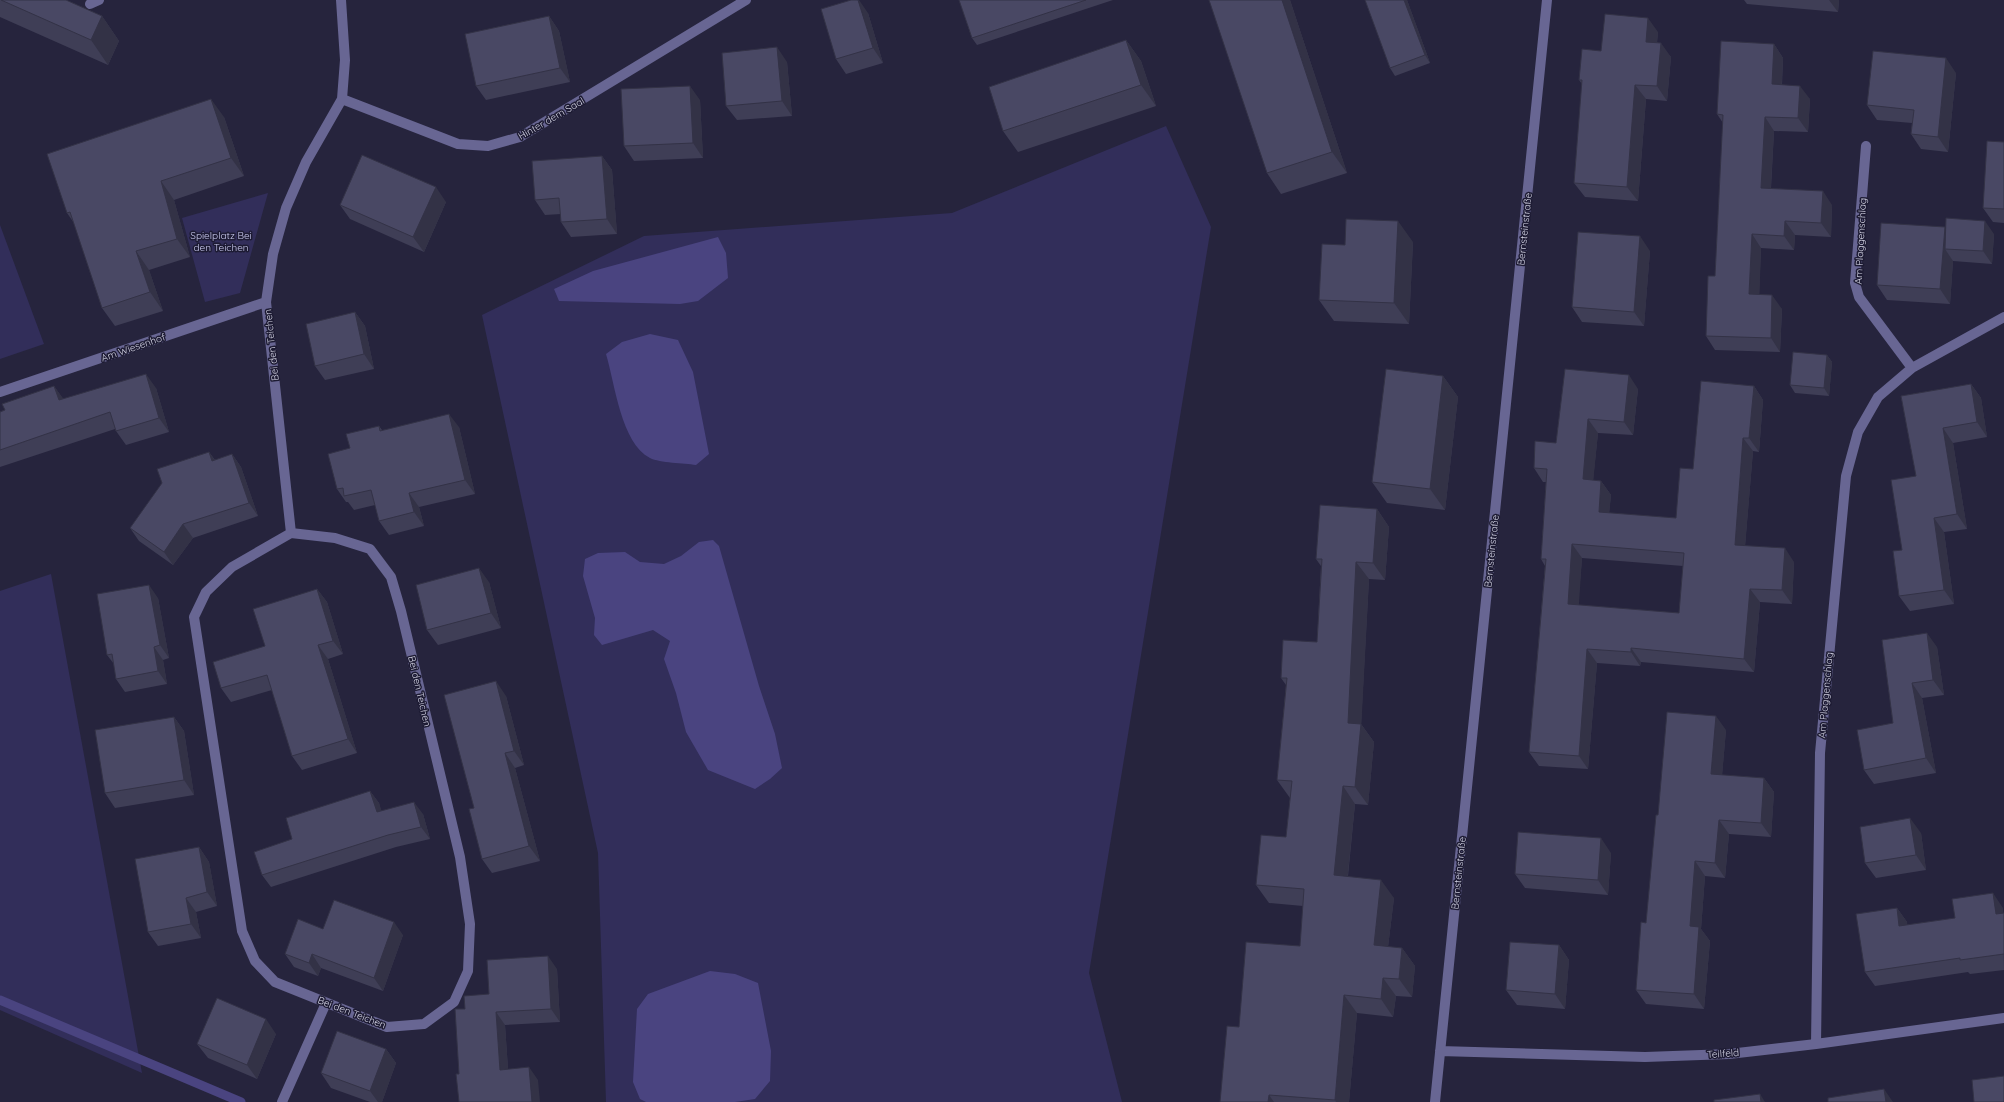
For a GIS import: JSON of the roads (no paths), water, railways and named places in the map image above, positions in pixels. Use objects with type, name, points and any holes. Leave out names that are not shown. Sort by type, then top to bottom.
[{"type":"street","points":[[341,0],[344,60],[342,99]]},
{"type":"street","name":"Hinter dem Saal","points":[[342,99],[458,144],[488,146],[520,137],[746,0]]},
{"type":"street","name":"Bernsteinstraße","points":[[1435,1102],[1547,0]]},
{"type":"street","name":"Bei den Teichen","points":[[291,533],[266,302],[273,254],[286,208],[306,162],[342,99]]},
{"type":"street","name":"Am Plaggenschlag","points":[[1866,146],[1855,283],[1859,297],[1912,368]]},
{"type":"street","name":"Am Wiesenhof","points":[[0,392],[266,302]]},
{"type":"street","name":"Am Plaggenschlag","points":[[1816,1044],[1820,753],[1846,476],[1858,432],[1878,397],[1912,368],[2004,317]]},
{"type":"street","name":"Bei den Teichen","points":[[291,533],[335,538],[370,549],[391,577],[402,611],[460,857],[470,924],[468,971],[454,1002],[424,1024],[387,1027],[275,982],[255,961],[242,931],[194,617],[206,592],[232,567],[291,533]]},
{"type":"street","points":[[282,1102],[326,1003]]},
{"type":"street","name":"Teilfeld","points":[[1440,1051],[1645,1057],[1729,1054],[1816,1044],[2004,1018]]},
{"type":"waterway","points":[[0,1000],[241,1102]]},
{"type":"park label","name":"Spielplatz Bei den Teichen","points":[[221,240]]}]
